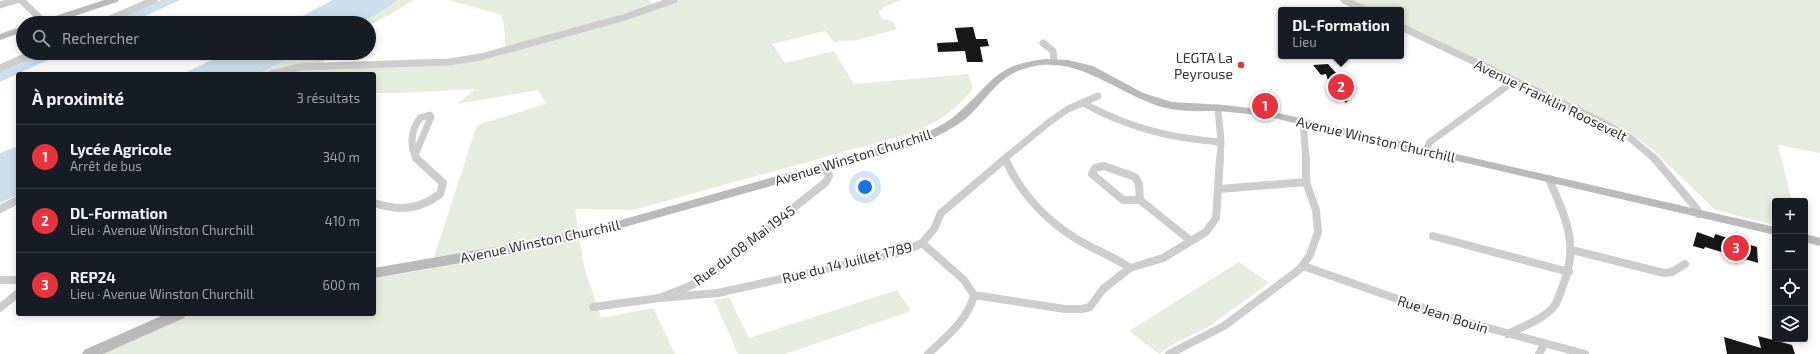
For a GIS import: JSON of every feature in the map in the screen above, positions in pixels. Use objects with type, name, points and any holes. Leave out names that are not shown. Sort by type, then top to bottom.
[{"type":"main road","points":[[65,16],[114,0]]},
{"type":"main road","points":[[0,37],[16,31]]},
{"type":"main road","name":"Avenue Winston Churchill","points":[[376,273],[577,236],[906,144],[937,132],[952,124],[967,112],[993,83],[1003,74],[1012,69],[1031,64],[1054,62],[1073,64],[1092,70],[1155,102],[1182,107],[1218,108],[1265,113],[1772,230]]},
{"type":"main road","points":[[1808,239],[1820,242]]},
{"type":"main road","points":[[89,354],[174,316]]},
{"type":"street","points":[[0,5],[16,0]]},
{"type":"street","points":[[22,0],[37,16]]},
{"type":"street","points":[[118,16],[154,0]]},
{"type":"street","points":[[279,72],[300,67],[470,60],[490,56],[589,27],[674,0]]},
{"type":"street","points":[[1344,0],[1359,7]]},
{"type":"street","name":"Avenue Franklin Roosevelt","points":[[1404,28],[1604,123],[1629,137],[1651,154],[1697,209],[1699,214]]},
{"type":"street","points":[[1043,44],[1052,50],[1054,62]]},
{"type":"street","points":[[0,68],[18,60]]},
{"type":"street","points":[[1425,151],[1430,142],[1514,81]]},
{"type":"street","name":"Rue du 14 Juillet 1789","points":[[660,298],[718,293],[902,252],[922,243],[934,229],[941,213],[959,196],[1060,114],[1098,96]]},
{"type":"street","points":[[1083,103],[1106,117],[1154,134],[1221,142]]},
{"type":"street","points":[[974,295],[1065,308],[1082,309],[1090,307],[1103,289],[1130,268],[1163,258],[1206,232],[1216,218],[1219,189],[1221,142],[1218,108]]},
{"type":"street","points":[[1169,354],[1224,326],[1303,266],[1310,255],[1318,232],[1316,210],[1306,182],[1303,122]]},
{"type":"street","points":[[376,203],[407,209],[424,205],[440,194],[442,183],[421,164],[414,155]]},
{"type":"street","points":[[1005,159],[1011,174],[1021,189],[1037,209],[1050,221],[1076,239],[1130,268]]},
{"type":"street","points":[[1140,200],[1139,184],[1135,177],[1104,166],[1095,168],[1092,174],[1123,200],[1140,200],[1191,241]]},
{"type":"street","name":"Rue du 08 Mai 1945","points":[[593,307],[660,298],[692,285],[718,268],[826,182],[829,176],[826,167]]},
{"type":"street","points":[[1508,334],[1543,316],[1555,305],[1569,272],[1572,250],[1566,218],[1548,179]]},
{"type":"street","points":[[1219,189],[1306,182]]},
{"type":"street","points":[[0,209],[16,201]]},
{"type":"street","points":[[1432,236],[1569,272]]},
{"type":"street","points":[[922,243],[964,280],[974,295],[973,303],[963,317],[928,354]]},
{"type":"street","points":[[1572,250],[1660,272],[1672,272],[1684,264]]},
{"type":"street","name":"Rue Jean Bouin","points":[[1303,266],[1455,319],[1585,354]]},
{"type":"street","points":[[0,280],[16,280]]},
{"type":"street","points":[[0,308],[16,295]]},
{"type":"street","points":[[1539,354],[1545,343]]},
{"type":"green space","points":[[398,0],[414,0],[376,22],[376,16],[373,16]]},
{"type":"green space","points":[[448,0],[649,0],[653,5],[505,49],[505,35],[502,15]]},
{"type":"green space","points":[[679,0],[901,0],[884,7],[879,12],[882,19],[892,21],[897,29],[857,40],[834,42],[825,31],[772,44],[785,63],[834,51],[854,84],[968,74],[973,89],[946,115],[912,133],[633,210],[575,209],[584,267],[601,318],[653,308],[675,354],[98,354],[184,316],[376,316],[376,278],[430,269],[477,125],[546,104],[538,90],[457,104],[475,89],[376,93],[376,72],[263,72],[286,60],[325,60],[319,69],[451,65],[484,60]]},
{"type":"green space","points":[[1351,0],[1820,0],[1820,153],[1778,145],[1791,198],[1772,198],[1772,224],[1715,210],[1652,149],[1627,131],[1404,25],[1404,7],[1366,7]]},
{"type":"green space","points":[[1239,262],[1269,283],[1207,328],[1177,342],[1159,354],[1129,331]]},
{"type":"green space","points":[[897,290],[911,311],[785,354],[738,354],[714,300],[729,297],[749,338]]},
{"type":"water","points":[[161,0],[180,0],[145,16],[125,16]]},
{"type":"water","points":[[333,0],[398,0],[373,16],[302,16]]},
{"type":"water","points":[[24,60],[48,60],[22,72],[16,72],[16,75],[0,82],[0,71]]},
{"type":"water","points":[[212,60],[286,60],[262,72],[186,72]]},
{"type":"water","points":[[16,147],[16,196],[0,203],[0,153]]},
{"type":"building","points":[[973,27],[976,39],[987,39],[989,46],[980,47],[983,62],[967,62],[965,51],[938,52],[937,43],[958,42],[955,28]]},
{"type":"building","points":[[1328,64],[1354,93],[1346,103],[1328,80],[1326,74],[1321,75],[1313,65]]},
{"type":"building","points":[[1697,232],[1714,238],[1715,234],[1757,247],[1758,263],[1705,247],[1704,249],[1693,246]]},
{"type":"building","points":[[1758,336],[1772,340],[1772,342],[1781,342],[1792,345],[1795,354],[1727,354],[1724,337],[1761,348]]},
{"type":"place","name":"LEGTA La Peyrouse","points":[[1241,65]]},
{"type":"place","name":"DL-Formation","points":[[1341,87]]},
{"type":"place","name":"Lycée Agricole","points":[[1265,106]]},
{"type":"place","name":"REP24","points":[[1736,248]]}]
